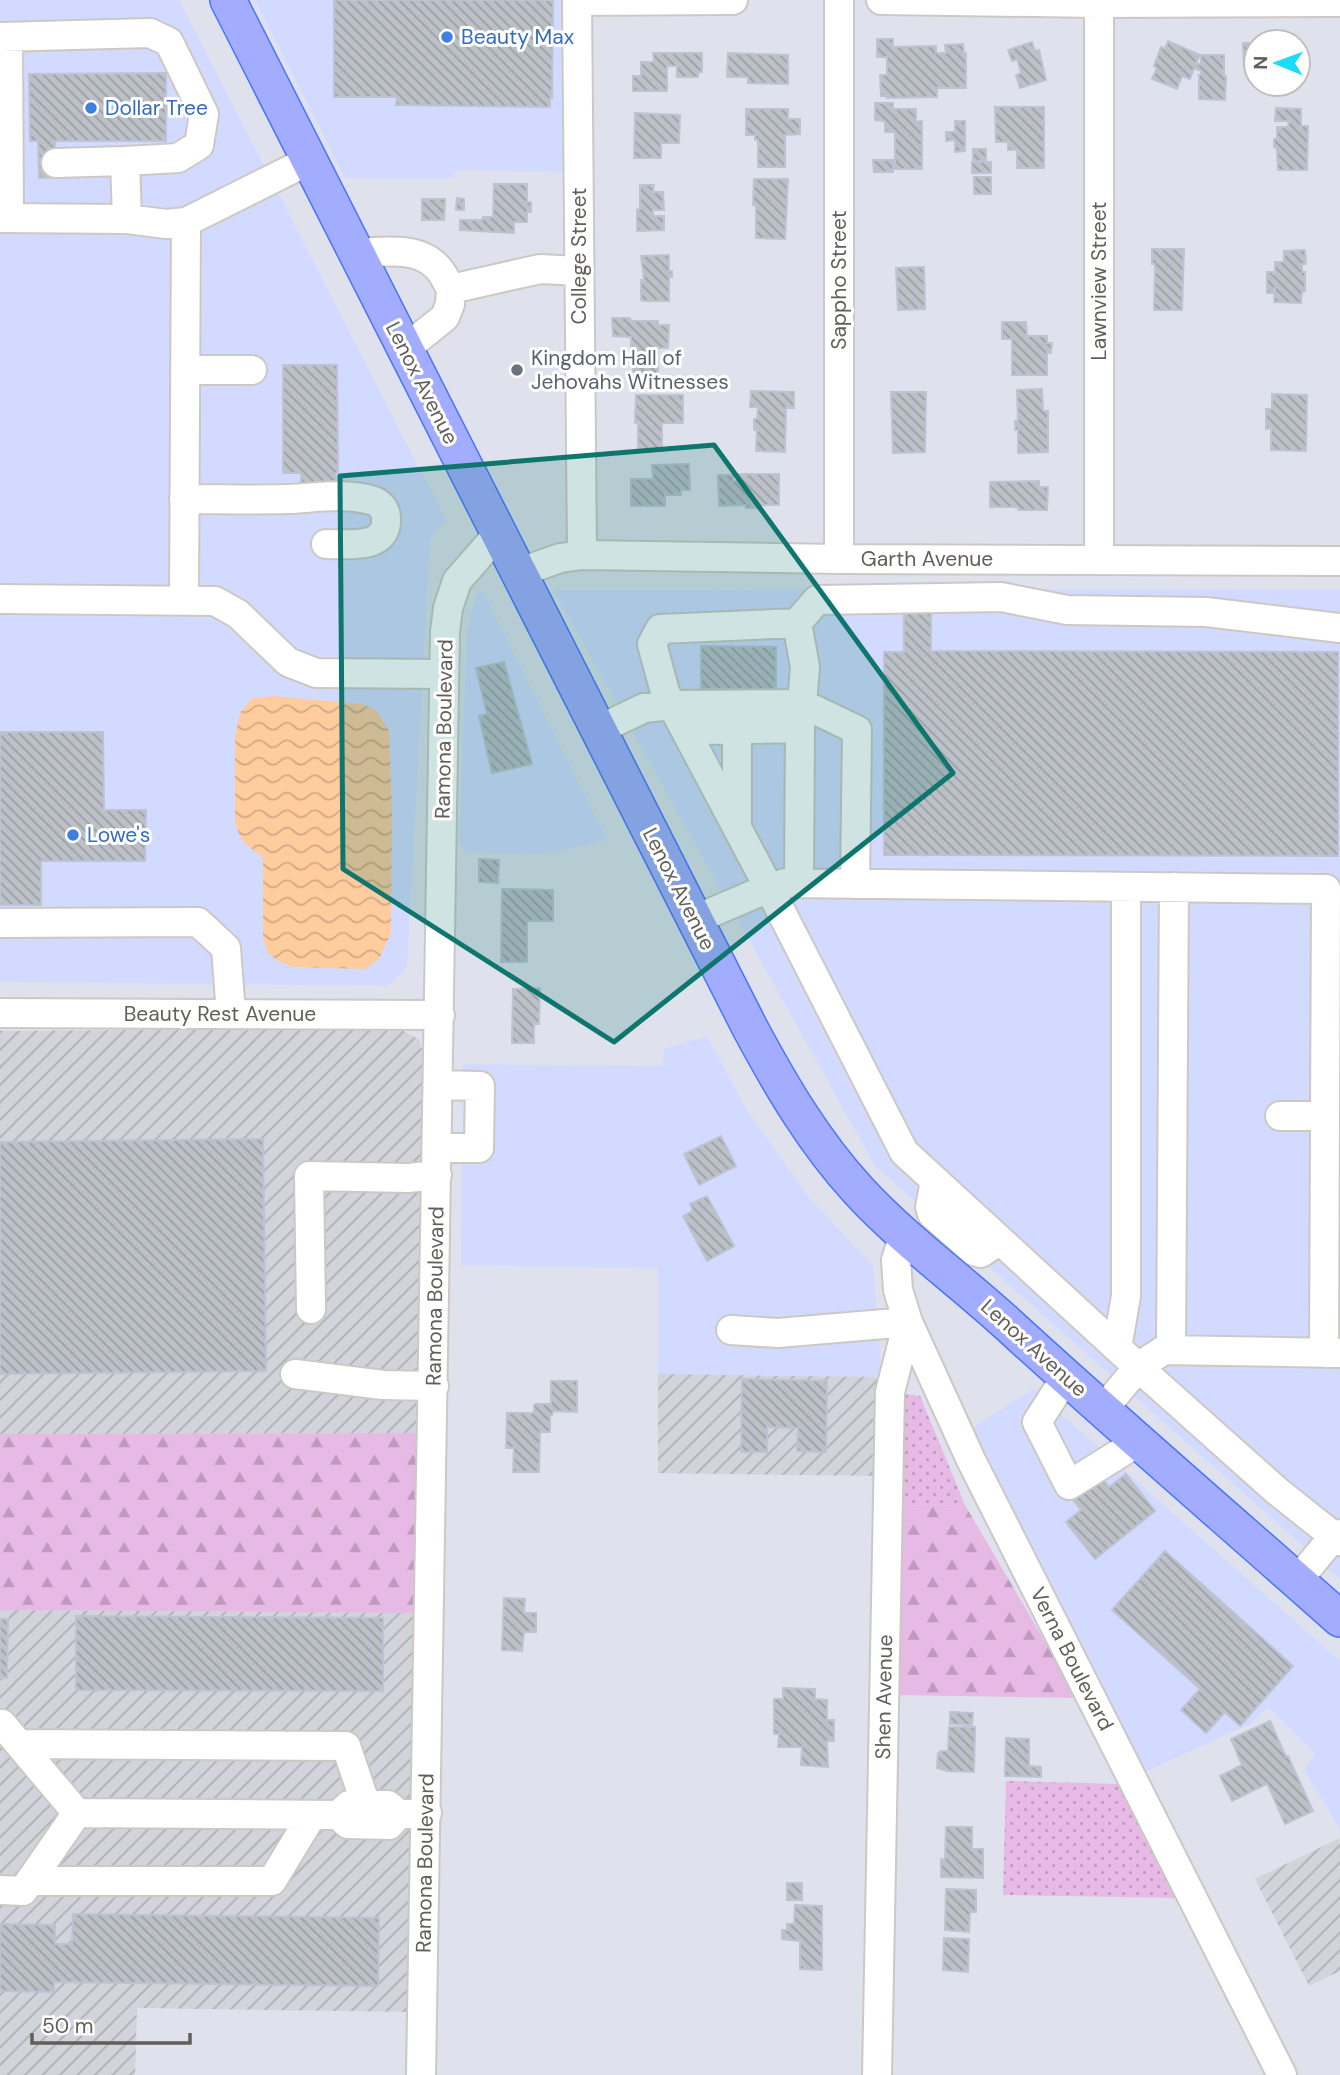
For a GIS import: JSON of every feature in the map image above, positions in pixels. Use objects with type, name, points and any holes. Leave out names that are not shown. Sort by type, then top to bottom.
[{"type":"main road","name":"Lenox Avenue","points":[[228,0],[694,920],[750,1028],[808,1129],[858,1190],[904,1234],[1340,1619]]},
{"type":"street","points":[[577,0],[733,0]]},
{"type":"street","name":"College Street","points":[[577,0],[582,555]]},
{"type":"street","name":"Sappho Street","points":[[839,0],[839,559]]},
{"type":"street","points":[[881,0],[1340,2]]},
{"type":"street","name":"Lawnview Street","points":[[1099,2],[1099,559]]},
{"type":"street","points":[[9,163],[178,158],[199,145],[204,114],[169,42],[150,33],[4,37],[9,163],[4,218],[127,219],[166,224],[186,222],[310,160]]},
{"type":"street","points":[[125,161],[127,219]]},
{"type":"street","points":[[184,600],[186,222]]},
{"type":"street","points":[[357,253],[395,251],[420,255],[437,266],[451,289],[450,304],[445,317],[405,349]]},
{"type":"street","points":[[451,289],[540,269],[579,271]]},
{"type":"street","points":[[185,370],[252,370]]},
{"type":"street","points":[[184,499],[351,497],[377,502],[384,509],[384,531],[379,537],[369,543],[326,544]]},
{"type":"street","name":"Ramona Boulevard","points":[[421,2075],[413,1814],[434,1385],[445,632],[448,608],[457,581],[498,534]]},
{"type":"street","name":"Garth Avenue","points":[[517,573],[560,558],[582,555],[1340,561]]},
{"type":"street","points":[[1001,597],[1002,559]]},
{"type":"street","points":[[1297,1581],[1338,1537],[1277,1491],[999,1240],[981,1253],[974,1251],[932,1214],[930,1208],[935,1181],[904,1152],[665,692],[652,645],[660,629],[797,623],[817,600],[1001,597],[1067,610],[1206,612],[1340,628]]},
{"type":"street","points":[[0,599],[215,601],[238,614],[288,662],[316,673],[444,674]]},
{"type":"street","points":[[797,623],[805,667],[799,883]]},
{"type":"street","points":[[598,730],[645,708],[673,705],[802,716],[857,730],[855,884]]},
{"type":"street","points":[[686,730],[737,729],[802,716]]},
{"type":"street","points":[[737,729],[737,828]]},
{"type":"street","points":[[694,920],[785,883],[1325,889],[1333,902],[1325,1115],[1332,1353],[1164,1350],[1138,1367],[1102,1410]]},
{"type":"street","points":[[1117,1348],[1125,1296],[1126,887]]},
{"type":"street","points":[[1171,1350],[1174,887]]},
{"type":"street","points":[[0,923],[198,922],[226,948],[231,1014]]},
{"type":"street","name":"Beauty Rest Avenue","points":[[0,1013],[440,1015]]},
{"type":"street","points":[[311,1308],[309,1176],[408,1178],[437,1161],[479,1148],[480,1086],[439,1086]]},
{"type":"street","points":[[1280,1116],[1325,1115]]},
{"type":"street","name":"Verna Boulevard","points":[[904,1234],[896,1260],[898,1290],[908,1322],[971,1460],[1282,2075]]},
{"type":"street","points":[[732,1330],[778,1333],[908,1322]]},
{"type":"street","name":"Shen Avenue","points":[[877,2075],[890,1392],[908,1322]]},
{"type":"street","points":[[295,1374],[383,1385],[434,1385]]},
{"type":"street","points":[[1066,1377],[1037,1422],[1069,1485],[1138,1442]]},
{"type":"street","points":[[9,1734],[77,1813],[325,1815],[348,1824],[389,1825],[413,1814]]},
{"type":"street","points":[[9,1734],[346,1746],[366,1805]]},
{"type":"street","points":[[30,1881],[272,1881],[325,1815],[349,1805],[388,1805],[413,1814]]},
{"type":"street","points":[[0,1891],[23,1891],[77,1813]]},
{"type":"highlighted area","points":[[714,445],[953,773],[614,1042],[343,869],[340,476]]},
{"type":"shaded area","points":[[0,0],[179,0],[447,522],[438,527],[430,539],[407,968],[388,986],[0,982]]},
{"type":"shaded area","points":[[255,0],[569,0],[568,172],[456,170],[455,178],[345,178]]},
{"type":"shaded area","points":[[1340,589],[1340,1579],[875,1166],[554,590]]},
{"type":"shaded area","points":[[482,590],[607,840],[543,854],[466,852],[459,841],[467,633],[475,599]]},
{"type":"shaded area","points":[[398,1028],[420,1040],[425,1066],[419,1433],[0,1434],[0,1031]]},
{"type":"shaded area","points":[[707,1036],[746,1109],[811,1200],[873,1265],[882,1377],[658,1374],[658,1268],[461,1265],[463,1064],[663,1066],[664,1049]]},
{"type":"shaded area","points":[[658,1374],[882,1377],[880,1476],[658,1473]]},
{"type":"shaded area","points":[[1033,1389],[1340,1661],[1340,1829],[1304,1770],[1315,1754],[1268,1707],[1252,1723],[1143,1773],[969,1430]]},
{"type":"shaded area","points":[[0,1610],[416,1613],[410,2012],[137,2008],[135,2075],[0,2075]]},
{"type":"shaded area","points":[[1340,1838],[1340,1971],[1309,1986],[1255,1879]]},
{"type":"green space","points":[[906,1394],[920,1396],[965,1505],[898,1506],[900,1403]]},
{"type":"green space","points":[[419,1433],[416,1613],[0,1610],[0,1434]]},
{"type":"green space","points":[[965,1505],[1078,1698],[892,1695],[898,1506]]},
{"type":"green space","points":[[1006,1781],[1122,1784],[1180,1898],[1003,1895]]},
{"type":"water","points":[[273,696],[362,704],[376,710],[389,731],[392,814],[391,933],[379,959],[365,969],[293,967],[268,953],[263,939],[263,858],[242,841],[235,823],[235,737],[240,713],[251,699]]},
{"type":"building","points":[[334,0],[553,0],[550,107],[396,105],[397,97],[334,97]]},
{"type":"building","points":[[877,39],[893,39],[893,47],[936,46],[936,53],[946,53],[945,45],[963,44],[966,53],[966,88],[937,88],[937,97],[881,96],[880,75],[887,75],[887,57],[877,57]]},
{"type":"building","points":[[1168,41],[1200,55],[1196,63],[1201,65],[1201,55],[1224,55],[1225,100],[1199,99],[1201,71],[1194,68],[1190,79],[1182,76],[1177,89],[1152,79],[1161,47],[1165,49]]},
{"type":"building","points":[[1032,42],[1035,51],[1039,50],[1046,80],[1020,88],[1016,75],[1021,73],[1017,59],[1012,61],[1008,50]]},
{"type":"building","points":[[653,53],[702,53],[702,72],[698,72],[698,77],[677,77],[677,66],[667,66],[667,91],[633,91],[633,76],[641,76],[641,62],[654,62]]},
{"type":"building","points":[[728,53],[788,55],[788,84],[748,83],[748,77],[727,77]]},
{"type":"building","points":[[166,73],[166,141],[55,141],[56,177],[39,178],[38,141],[30,141],[29,74]]},
{"type":"building","points":[[875,103],[893,103],[893,109],[916,109],[916,122],[922,121],[922,169],[895,169],[895,132],[885,132],[885,121],[875,120]]},
{"type":"building","points":[[995,107],[1044,107],[1044,168],[1017,168],[1017,150],[1008,150],[1008,142],[996,142]]},
{"type":"building","points":[[1276,108],[1301,109],[1301,126],[1308,126],[1307,170],[1278,170],[1274,139],[1277,139],[1277,127],[1288,127],[1289,121],[1275,121]]},
{"type":"building","points":[[746,109],[788,109],[788,119],[800,119],[800,134],[785,135],[785,167],[758,167],[758,140],[755,140],[755,135],[746,135]]},
{"type":"building","points":[[635,113],[680,115],[679,143],[661,143],[661,158],[634,158]]},
{"type":"building","points":[[955,121],[965,121],[965,151],[955,152],[955,140],[946,141],[946,132],[955,132]]},
{"type":"building","points":[[973,149],[986,149],[986,161],[973,161]]},
{"type":"building","points":[[873,160],[893,160],[893,172],[874,172]]},
{"type":"building","points":[[972,162],[991,162],[991,173],[972,173]]},
{"type":"building","points":[[974,177],[991,177],[991,194],[974,194]]},
{"type":"building","points":[[754,179],[788,179],[785,239],[756,238]]},
{"type":"building","points":[[494,184],[527,184],[527,202],[531,202],[531,212],[527,212],[527,222],[514,222],[514,233],[460,230],[460,220],[493,217]]},
{"type":"building","points":[[640,185],[654,185],[653,192],[663,192],[664,210],[653,210],[653,216],[664,216],[664,230],[637,231]]},
{"type":"building","points":[[457,198],[464,199],[464,210],[456,210]]},
{"type":"building","points":[[422,199],[445,199],[444,220],[422,220]]},
{"type":"building","points":[[1152,249],[1184,249],[1182,310],[1154,310],[1155,264],[1152,264]]},
{"type":"building","points":[[1305,250],[1306,264],[1302,264],[1302,272],[1305,272],[1305,291],[1302,292],[1301,303],[1274,302],[1275,287],[1273,293],[1267,293],[1267,272],[1275,274],[1275,262],[1284,262],[1284,251]]},
{"type":"building","points":[[669,255],[669,271],[672,271],[672,277],[669,277],[669,301],[641,300],[641,280],[644,280],[641,256]]},
{"type":"building","points":[[924,267],[925,309],[898,310],[896,268]]},
{"type":"building","points":[[612,318],[658,321],[658,325],[669,325],[668,348],[658,348],[658,383],[633,382],[631,337],[613,336]]},
{"type":"building","points":[[1002,322],[1026,322],[1027,336],[1047,336],[1047,343],[1052,343],[1051,353],[1047,353],[1047,375],[1012,375],[1012,339],[1002,339]]},
{"type":"building","points":[[283,365],[337,365],[336,488],[301,488],[301,473],[283,473]]},
{"type":"building","points":[[1042,389],[1043,411],[1048,411],[1048,452],[1018,453],[1018,430],[1015,430],[1015,421],[1018,421],[1017,390]]},
{"type":"building","points":[[751,391],[794,392],[794,408],[786,408],[785,452],[756,451],[757,430],[754,430],[754,419],[757,419],[758,407],[750,407]]},
{"type":"building","points":[[891,392],[926,392],[925,452],[893,453]]},
{"type":"building","points":[[1272,394],[1307,395],[1306,451],[1271,450],[1271,428],[1266,429],[1266,409],[1272,409]]},
{"type":"building","points":[[636,395],[683,395],[683,423],[662,423],[662,451],[638,451]]},
{"type":"building","points":[[689,464],[690,490],[681,490],[681,495],[665,495],[665,506],[631,506],[631,479],[653,479],[652,465]]},
{"type":"building","points":[[738,474],[779,474],[779,505],[757,505],[757,508],[746,508],[746,505],[719,506],[718,475],[733,475],[733,481],[738,481]]},
{"type":"building","points":[[1039,481],[1039,487],[1048,487],[1047,510],[990,507],[990,482]]},
{"type":"building","points":[[904,609],[931,609],[931,651],[1338,652],[1338,856],[884,855],[884,652],[904,652]]},
{"type":"building","points":[[701,646],[776,647],[776,689],[701,689]]},
{"type":"building","points":[[504,662],[532,764],[492,773],[479,716],[487,714],[476,668]]},
{"type":"building","name":"Lowe's","points":[[0,732],[103,732],[104,810],[146,810],[145,861],[41,861],[41,905],[0,905]]},
{"type":"building","points":[[479,859],[499,860],[498,883],[479,882]]},
{"type":"building","points":[[502,889],[553,890],[553,921],[527,921],[527,962],[501,962]]},
{"type":"building","points":[[540,988],[539,1024],[534,1024],[534,1043],[512,1043],[513,989]]},
{"type":"building","points":[[721,1136],[736,1166],[699,1185],[684,1154]]},
{"type":"building","points":[[263,1139],[266,1371],[0,1374],[0,1142]]},
{"type":"building","points":[[707,1196],[734,1246],[707,1261],[683,1216],[693,1211],[690,1204]]},
{"type":"building","points":[[742,1379],[827,1381],[826,1452],[797,1451],[798,1428],[767,1427],[767,1452],[741,1452]]},
{"type":"building","points":[[551,1381],[577,1381],[577,1412],[553,1411],[550,1415],[550,1432],[540,1432],[539,1472],[513,1472],[514,1448],[506,1448],[507,1413],[534,1413],[534,1405],[551,1404]]},
{"type":"building","points":[[1126,1474],[1155,1511],[1095,1559],[1066,1522],[1081,1510],[1073,1500],[1101,1477],[1109,1487]]},
{"type":"building","points":[[1165,1551],[1293,1666],[1240,1726],[1225,1712],[1206,1733],[1181,1710],[1200,1689],[1112,1610]]},
{"type":"building","points":[[504,1598],[525,1599],[524,1613],[536,1613],[536,1632],[524,1632],[522,1651],[502,1650]]},
{"type":"building","points":[[76,1616],[383,1618],[383,1691],[76,1690]]},
{"type":"building","points":[[0,1619],[8,1619],[7,1678],[0,1678]]},
{"type":"building","points":[[783,1688],[815,1689],[815,1699],[827,1700],[827,1720],[834,1720],[834,1741],[827,1741],[828,1767],[801,1765],[802,1747],[778,1747],[779,1734],[774,1734],[774,1699],[783,1699]]},
{"type":"building","points":[[950,1712],[973,1713],[972,1725],[950,1724]]},
{"type":"building","points":[[1270,1721],[1313,1811],[1285,1824],[1267,1783],[1232,1801],[1220,1776],[1242,1765],[1231,1739]]},
{"type":"building","points":[[949,1727],[975,1727],[974,1772],[937,1768],[938,1753],[948,1751]]},
{"type":"building","points":[[1006,1738],[1029,1739],[1029,1766],[1041,1767],[1041,1777],[1005,1776]]},
{"type":"building","points":[[946,1827],[972,1827],[972,1849],[983,1849],[983,1878],[941,1877],[941,1859],[945,1860]]},
{"type":"building","points":[[787,1883],[802,1883],[802,1900],[787,1900]]},
{"type":"building","points":[[946,1889],[976,1890],[976,1912],[970,1912],[969,1932],[945,1930]]},
{"type":"building","points":[[795,1905],[822,1906],[822,1970],[800,1969],[800,1941],[782,1939],[782,1930],[787,1930],[787,1924],[794,1924]]},
{"type":"building","points":[[73,1914],[379,1918],[378,1986],[54,1982],[54,1992],[0,1991],[0,1924],[55,1925],[55,1944],[72,1944]]},
{"type":"building","points":[[944,1938],[969,1939],[968,1972],[943,1970]]},
{"type":"place","name":"Beauty Max","points":[[447,37]]},
{"type":"place","name":"Dollar Tree","points":[[91,108]]},
{"type":"place","name":"Kingdom Hall of Jehovahs Witnesses","points":[[517,370]]},
{"type":"place","name":"Lowe's","points":[[73,835]]}]
